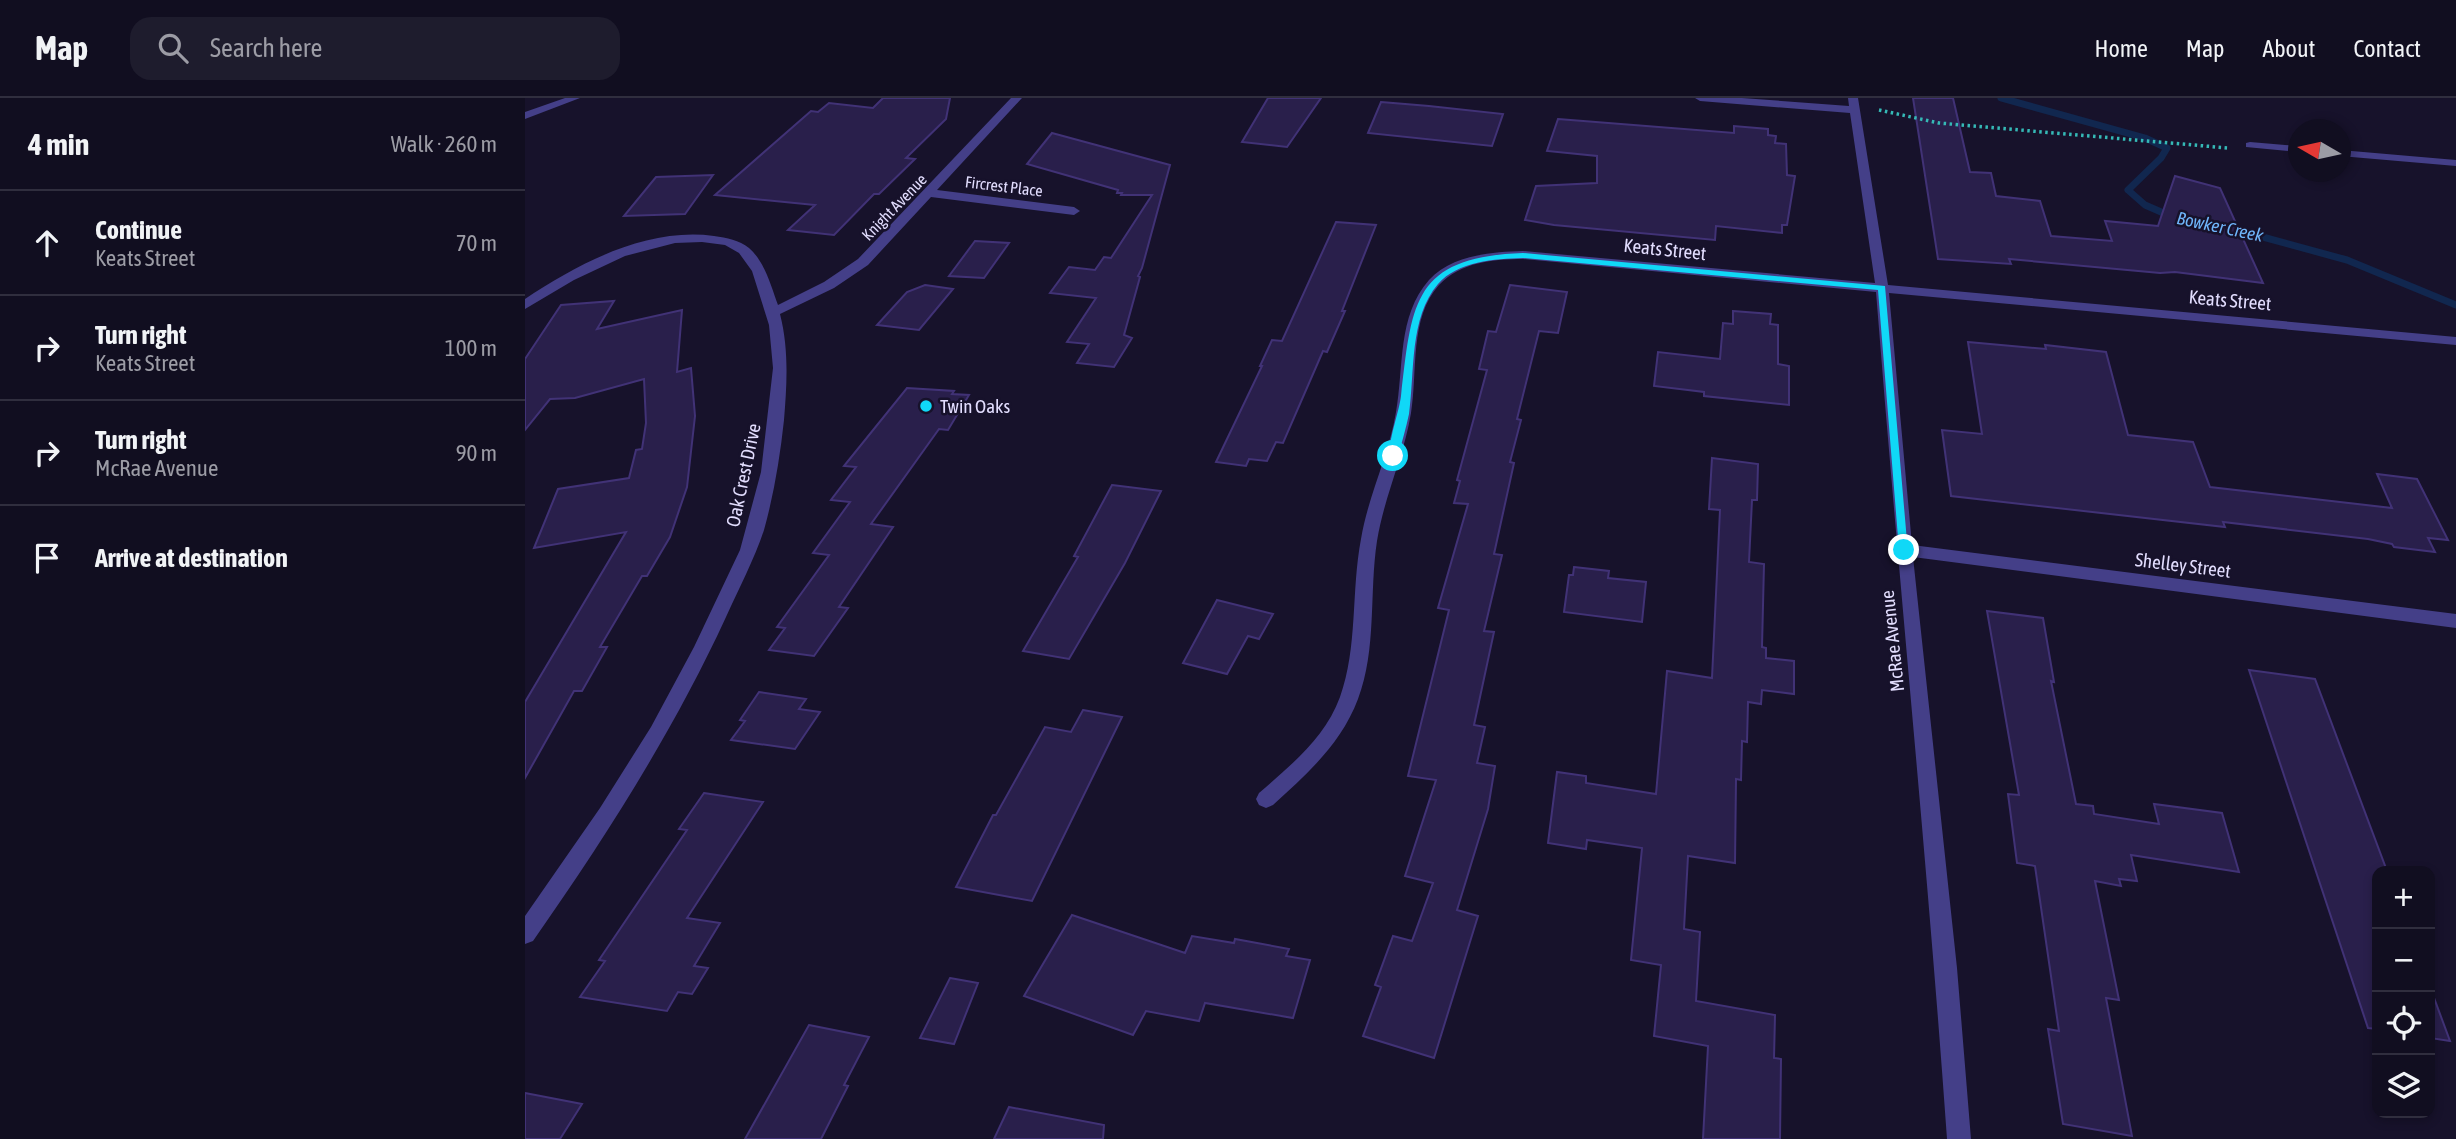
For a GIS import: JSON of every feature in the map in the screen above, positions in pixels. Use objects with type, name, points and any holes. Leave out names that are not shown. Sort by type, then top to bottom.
[{"type":"street","points":[[525,116],[575,98]]},
{"type":"street","name":"Knight Avenue","points":[[774,312],[829,285],[863,262],[1017,98]]},
{"type":"street","points":[[1700,98],[1854,104]]},
{"type":"street","name":"McRae Avenue","points":[[1854,104],[1882,288],[1904,550],[1946,968],[1959,1139]]},
{"type":"street","points":[[2250,145],[2288,148]]},
{"type":"street","points":[[2351,154],[2456,163]]},
{"type":"street","name":"Fircrest Place","points":[[930,193],[1074,211]]},
{"type":"street","name":"Oak Crest Drive","points":[[525,305],[558,283],[614,256],[662,243],[696,239],[724,241],[752,256],[774,312],[779,348],[779,388],[768,480],[755,533],[703,651],[669,716],[575,863],[525,934]]},
{"type":"street","name":"Keats Street","points":[[1266,799],[1319,749],[1341,717],[1353,684],[1360,652],[1364,567],[1369,535],[1404,415],[1414,322],[1426,294],[1441,276],[1479,259],[1523,255],[2456,341]]},
{"type":"street","name":"Shelley Street","points":[[1904,550],[2456,621]]},
{"type":"path","points":[[1875,109],[1920,121],[2198,147],[2250,145]]},
{"type":"building","points":[[883,98],[950,98],[946,119],[906,158],[915,159],[879,194],[874,194],[834,235],[788,230],[815,205],[715,195],[811,111],[818,112],[829,103],[873,108]]},
{"type":"building","points":[[1268,98],[1321,98],[1287,147],[1242,142]]},
{"type":"building","points":[[1913,98],[1953,98],[1970,172],[1991,173],[1996,196],[2040,201],[2051,236],[2112,241],[2105,221],[2158,226],[2175,176],[2220,188],[2263,283],[2175,272],[2160,273],[2009,259],[2011,264],[1938,259]]},
{"type":"building","points":[[1381,102],[1503,114],[1492,146],[1368,133]]},
{"type":"building","points":[[1558,119],[1734,133],[1734,126],[1768,129],[1768,135],[1776,136],[1775,143],[1786,144],[1787,175],[1795,176],[1787,225],[1782,225],[1782,233],[1716,226],[1715,240],[1525,220],[1536,186],[1597,183],[1597,156],[1547,151]]},
{"type":"building","points":[[1052,133],[1170,165],[1124,335],[1132,338],[1114,367],[1077,363],[1089,344],[1067,342],[1096,298],[1050,293],[1069,267],[1095,270],[1104,257],[1111,258],[1152,195],[1121,195],[1122,193],[1117,193],[1118,190],[1027,164]]},
{"type":"building","points":[[713,175],[685,214],[624,216],[656,177]]},
{"type":"building","points":[[1336,222],[1376,225],[1342,311],[1345,311],[1327,352],[1323,351],[1283,443],[1276,442],[1267,461],[1249,459],[1246,466],[1216,462],[1272,340],[1282,341]]},
{"type":"building","points":[[975,241],[1009,243],[984,278],[949,276]]},
{"type":"building","points":[[925,285],[953,289],[919,330],[877,325],[907,292]]},
{"type":"building","points":[[1510,285],[1567,292],[1558,333],[1539,331],[1517,419],[1521,420],[1510,462],[1514,463],[1494,554],[1502,555],[1484,631],[1494,632],[1474,725],[1485,727],[1477,763],[1495,766],[1488,809],[1457,910],[1478,916],[1434,1058],[1363,1036],[1381,987],[1375,985],[1393,936],[1412,941],[1433,883],[1405,876],[1436,780],[1408,776],[1449,610],[1438,608],[1468,504],[1454,503],[1460,481],[1457,480],[1487,370],[1479,369],[1488,331],[1496,332]]},
{"type":"building","points":[[614,301],[597,329],[682,310],[677,372],[691,368],[695,416],[687,487],[670,537],[647,576],[642,576],[600,647],[607,647],[582,691],[574,691],[525,778],[525,702],[626,532],[534,548],[558,489],[629,478],[636,450],[642,449],[646,423],[644,379],[575,398],[550,399],[525,430],[525,359],[561,305]]},
{"type":"building","points":[[1733,311],[1771,314],[1770,324],[1778,325],[1778,364],[1789,366],[1789,405],[1704,396],[1704,392],[1654,386],[1658,352],[1720,359],[1723,323],[1733,324]]},
{"type":"building","points":[[1968,342],[2046,349],[2045,345],[2106,352],[2128,435],[2193,442],[2210,487],[2392,508],[2377,474],[2417,479],[2448,540],[2428,538],[2435,552],[2394,547],[2392,544],[2368,539],[2223,522],[2225,527],[1951,496],[1942,430],[1982,434]]},
{"type":"building","points":[[907,388],[954,391],[952,394],[969,395],[948,430],[939,429],[871,524],[893,527],[839,607],[848,608],[814,656],[769,650],[785,628],[777,627],[829,555],[813,553],[850,502],[831,500],[856,467],[844,466]]},
{"type":"building","points":[[1712,458],[1758,464],[1757,500],[1752,500],[1749,562],[1764,564],[1762,647],[1766,648],[1766,658],[1794,661],[1794,694],[1762,690],[1761,704],[1748,702],[1747,742],[1742,741],[1741,780],[1736,779],[1735,863],[1688,856],[1684,929],[1700,932],[1696,1001],[1775,1015],[1774,1058],[1781,1059],[1780,1139],[1703,1139],[1708,1046],[1654,1036],[1661,965],[1631,960],[1642,848],[1587,840],[1586,849],[1548,843],[1557,772],[1586,776],[1586,783],[1656,794],[1667,671],[1712,678],[1720,510],[1709,509]]},
{"type":"building","points":[[1112,485],[1161,491],[1125,563],[1069,659],[1023,651],[1078,557],[1074,556]]},
{"type":"building","points":[[1574,567],[1609,571],[1608,578],[1646,582],[1642,622],[1564,612],[1569,575],[1573,575]]},
{"type":"building","points":[[1217,600],[1273,614],[1259,639],[1248,636],[1227,674],[1183,663]]},
{"type":"building","points":[[1987,611],[2043,618],[2054,682],[2051,681],[2076,804],[2093,806],[2094,814],[2159,824],[2154,804],[2222,813],[2239,872],[2131,855],[2137,881],[2119,879],[2121,886],[2095,881],[2119,1000],[2106,998],[2132,1136],[2063,1124],[2048,1029],[2059,1031],[2035,866],[2017,863],[2008,794],[2019,795]]},
{"type":"building","points":[[2249,670],[2315,679],[2385,866],[2372,866],[2372,1028],[2368,1028]]},
{"type":"building","points":[[759,692],[806,699],[799,709],[820,712],[795,749],[731,740],[745,721],[740,720]]},
{"type":"building","points":[[1083,710],[1122,717],[1032,901],[956,887],[993,815],[996,815],[1045,727],[1071,732]]},
{"type":"building","points":[[704,793],[763,802],[687,918],[720,923],[694,966],[708,968],[692,994],[678,992],[667,1011],[580,997],[605,961],[599,960],[687,830],[679,829]]},
{"type":"building","points":[[1072,915],[1185,953],[1192,936],[1234,943],[1235,939],[1289,949],[1286,956],[1310,960],[1293,1018],[1205,1003],[1199,1021],[1146,1011],[1133,1035],[1024,996]]},
{"type":"building","points":[[950,978],[978,983],[954,1044],[920,1038]]},
{"type":"building","points":[[2435,1000],[2450,1041],[2435,1039]]},
{"type":"building","points":[[809,1025],[869,1037],[844,1085],[848,1086],[821,1139],[745,1139]]},
{"type":"building","points":[[525,1093],[582,1104],[560,1139],[525,1139]]},
{"type":"building","points":[[1009,1107],[1104,1125],[1103,1139],[994,1139]]},
{"type":"waterway","name":"Bowker Creek","points":[[2001,98],[2145,138],[2167,148],[2161,158],[2128,190],[2145,205],[2175,218]]},
{"type":"waterway","name":"Bowker Creek","points":[[2226,227],[2347,260],[2456,305]]},
{"type":"place","name":"Twin Oaks","points":[[926,406]]},
{"type":"route","points":[[1393,456],[1404,415],[1414,322],[1432,285],[1441,276],[1466,263],[1493,256],[1523,255],[1882,288],[1904,550]]}]
